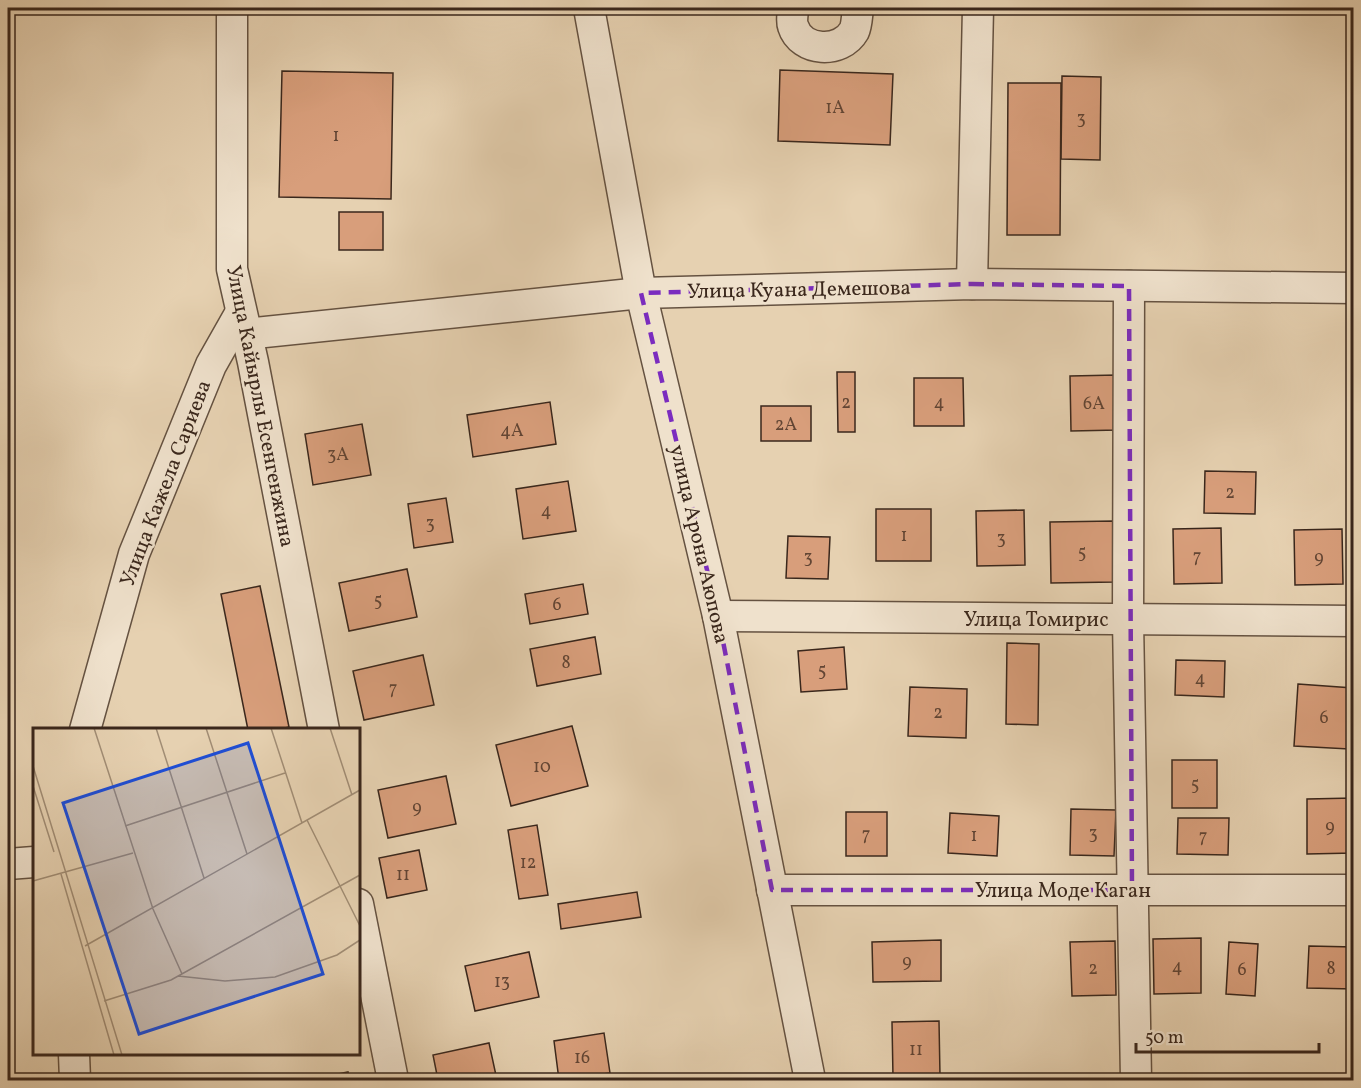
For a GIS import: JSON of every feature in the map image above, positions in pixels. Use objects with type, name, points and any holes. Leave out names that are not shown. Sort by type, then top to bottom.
[{"type":"street","name":"Улица Кайырлы Есенгенжина","points":[[232,8],[232,269],[324,728]]},
{"type":"street","name":"улица Арона Аюпова","points":[[589,8],[641,293],[718,616],[810,1080]]},
{"type":"street","points":[[793,8],[792,26],[802,41],[820,48],[837,46],[854,31],[858,8]]},
{"type":"street","points":[[972,284],[978,8]]},
{"type":"street","name":"Улица Куана Демешова","points":[[244,323],[641,293],[972,284],[1353,288]]},
{"type":"street","points":[[1129,286],[1128,620],[1136,1080]]},
{"type":"street","name":"Улица Кажела Сариева","points":[[85,728],[134,554],[211,365],[244,323]]},
{"type":"street","name":"Улица Томирис","points":[[718,616],[1353,621]]},
{"type":"street","points":[[8,864],[33,862]]},
{"type":"street","name":"Улица Моде Каган","points":[[772,890],[1353,890]]},
{"type":"street","points":[[360,914],[393,1080]]},
{"type":"street","points":[[74,1055],[75,1080]]},
{"type":"highlighted area","points":[[972,284],[1129,286],[1132,890],[772,890],[718,616],[641,293]]},
{"type":"building","points":[[780,70],[893,74],[890,145],[778,141]]},
{"type":"building","points":[[282,71],[393,73],[391,199],[279,197]]},
{"type":"building","points":[[1062,76],[1101,77],[1100,160],[1061,159]]},
{"type":"building","points":[[1008,83],[1061,83],[1060,235],[1007,235]]},
{"type":"building","points":[[1348,204],[1354,204],[1354,253],[1349,253]]},
{"type":"building","points":[[339,212],[383,212],[383,250],[339,250]]},
{"type":"building","points":[[837,372],[855,372],[855,432],[838,432]]},
{"type":"building","points":[[1117,375],[1118,430],[1071,431],[1070,376]]},
{"type":"building","points":[[914,378],[963,378],[964,426],[914,426]]},
{"type":"building","points":[[550,402],[556,444],[473,457],[467,415]]},
{"type":"building","points":[[761,406],[811,406],[811,441],[761,441]]},
{"type":"building","points":[[362,424],[371,475],[313,485],[305,434]]},
{"type":"building","points":[[1205,471],[1256,472],[1255,514],[1204,513]]},
{"type":"building","points":[[568,481],[576,531],[523,539],[516,489]]},
{"type":"building","points":[[446,498],[453,542],[414,548],[408,504]]},
{"type":"building","points":[[876,509],[931,509],[931,561],[876,561]]},
{"type":"building","points":[[1024,510],[1025,565],[977,566],[976,511]]},
{"type":"building","points":[[1114,521],[1115,582],[1051,583],[1050,522]]},
{"type":"building","points":[[1221,528],[1222,583],[1174,584],[1173,529]]},
{"type":"building","points":[[1342,529],[1343,584],[1295,585],[1294,530]]},
{"type":"building","points":[[788,536],[830,537],[828,579],[786,578]]},
{"type":"building","points":[[407,569],[417,617],[349,631],[339,583]]},
{"type":"building","points":[[583,584],[588,614],[530,624],[525,594]]},
{"type":"building","points":[[260,586],[289,727],[248,728],[221,594]]},
{"type":"building","points":[[595,637],[601,674],[537,686],[530,649]]},
{"type":"building","points":[[1007,643],[1039,644],[1038,725],[1006,724]]},
{"type":"building","points":[[844,647],[847,689],[801,692],[798,651]]},
{"type":"building","points":[[423,655],[434,705],[364,720],[353,671]]},
{"type":"building","points":[[1176,660],[1225,661],[1224,697],[1175,695]]},
{"type":"building","points":[[1298,684],[1353,688],[1349,749],[1294,746]]},
{"type":"building","points":[[910,687],[967,689],[966,738],[908,736]]},
{"type":"building","points":[[572,726],[588,786],[511,806],[496,745]]},
{"type":"building","points":[[1172,760],[1217,760],[1217,808],[1172,808]]},
{"type":"building","points":[[446,776],[456,824],[388,838],[378,790]]},
{"type":"building","points":[[1354,798],[1354,853],[1307,854],[1307,799]]},
{"type":"building","points":[[1071,809],[1116,810],[1114,856],[1070,855]]},
{"type":"building","points":[[846,812],[887,812],[887,856],[846,856]]},
{"type":"building","points":[[950,813],[999,816],[997,856],[948,853]]},
{"type":"building","points":[[1178,818],[1229,818],[1228,855],[1177,854]]},
{"type":"building","points":[[537,825],[548,895],[519,899],[508,830]]},
{"type":"building","points":[[419,850],[427,890],[387,898],[379,858]]},
{"type":"building","points":[[637,892],[641,917],[561,929],[558,904]]},
{"type":"building","points":[[1201,938],[1201,993],[1154,994],[1153,939]]},
{"type":"building","points":[[941,940],[941,981],[873,982],[872,942]]},
{"type":"building","points":[[1115,941],[1116,995],[1072,996],[1070,942]]},
{"type":"building","points":[[1229,942],[1258,944],[1255,996],[1226,994]]},
{"type":"building","points":[[1309,946],[1354,947],[1354,989],[1307,988]]},
{"type":"building","points":[[529,952],[539,997],[475,1011],[465,966]]},
{"type":"building","points":[[939,1021],[940,1076],[893,1077],[892,1022]]},
{"type":"building","points":[[604,1033],[610,1073],[559,1080],[554,1041]]},
{"type":"building","points":[[489,1043],[497,1080],[438,1080],[433,1055]]},
{"type":"building","points":[[348,1072],[350,1080],[310,1080]]}]
